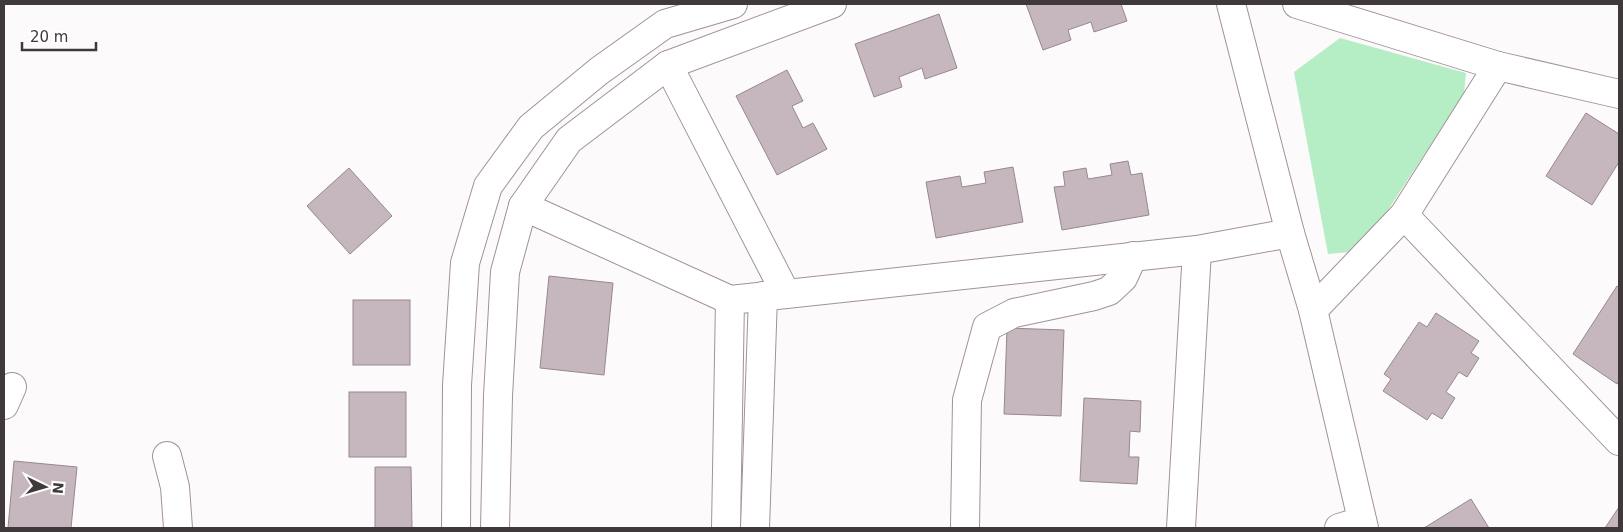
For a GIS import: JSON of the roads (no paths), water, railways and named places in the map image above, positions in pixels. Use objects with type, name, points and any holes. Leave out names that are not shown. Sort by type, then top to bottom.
[{"type":"street","points":[[456,528],[457,385],[465,263],[488,186],[531,127],[599,71],[665,24],[733,4]]},
{"type":"street","points":[[495,528],[498,396],[504,272],[523,206],[569,140],[668,65],[832,4]]},
{"type":"street","points":[[1231,4],[1290,233],[1313,310],[1355,526]]},
{"type":"street","points":[[1297,4],[1498,66],[1619,94]]},
{"type":"street","points":[[668,65],[775,295],[755,528]]},
{"type":"street","points":[[1313,310],[1404,214],[1498,66]]},
{"type":"street","points":[[523,206],[730,300],[1197,250],[1290,233]]},
{"type":"street","points":[[1404,214],[1619,441]]},
{"type":"street","points":[[1181,528],[1197,250]]},
{"type":"street","points":[[965,528],[967,400],[987,327],[1014,314],[1109,291],[1123,278],[1133,256]]},
{"type":"street","points":[[726,528],[730,300]]},
{"type":"street","points":[[167,456],[175,487],[178,528]]}]
